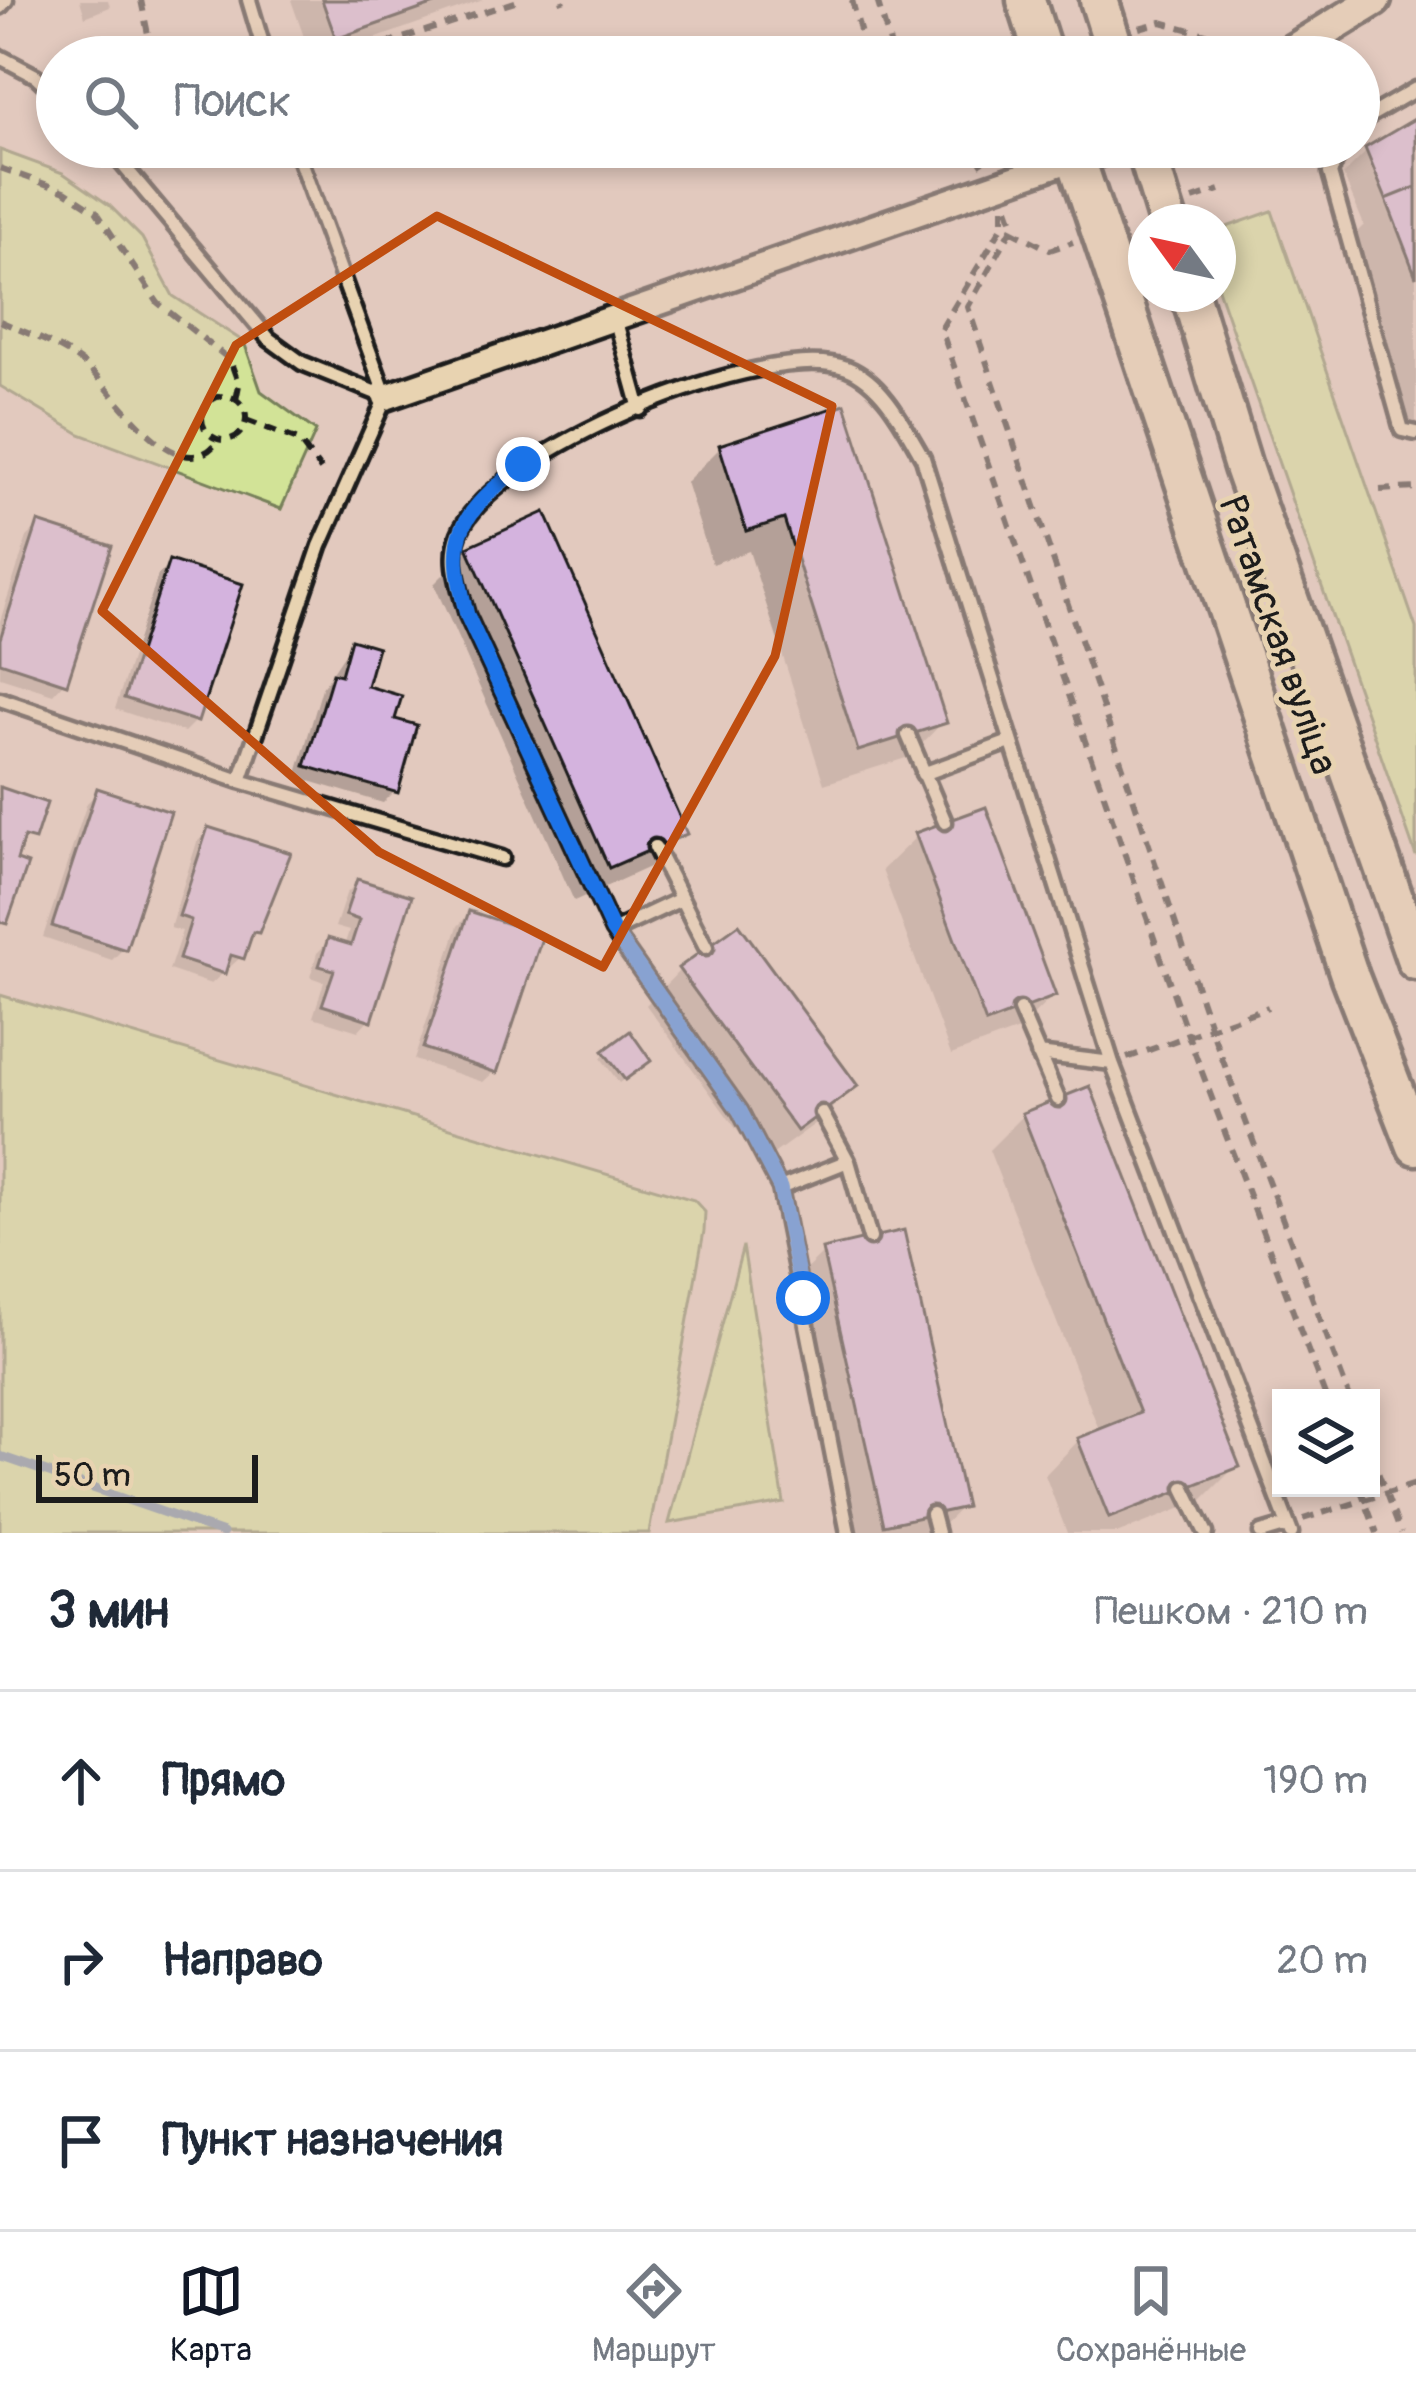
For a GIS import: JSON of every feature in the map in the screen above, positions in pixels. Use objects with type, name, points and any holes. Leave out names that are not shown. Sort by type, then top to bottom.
[{"type":"main road","points":[[1026,0],[1037,36]]},
{"type":"main road","points":[[1100,0],[1122,36]]},
{"type":"main road","name":"Ратамская вуліца","points":[[1090,168],[1350,977],[1416,1147]]},
{"type":"main road","points":[[1155,168],[1173,204]]},
{"type":"main road","name":"Ратамская вуліца","points":[[1196,312],[1250,488],[1416,961]]},
{"type":"street","points":[[1317,36],[1376,0]]},
{"type":"street","points":[[386,397],[1046,168]]},
{"type":"lane","points":[[249,0],[258,36]]},
{"type":"lane","points":[[0,56],[36,77]]},
{"type":"lane","points":[[1380,110],[1416,89]]},
{"type":"lane","points":[[126,168],[269,339],[302,363],[386,397]]},
{"type":"lane","points":[[240,781],[320,546],[386,397],[303,168]]},
{"type":"lane","points":[[1332,168],[1402,430],[1416,433]]},
{"type":"lane","points":[[615,318],[640,409]]},
{"type":"lane","points":[[848,1533],[780,1188],[740,1111],[613,931],[467,615],[453,565],[459,533],[484,496],[523,464],[640,409],[761,366],[803,360],[850,369],[893,406],[923,458],[1112,1063],[1290,1529],[1261,1533]]},
{"type":"lane","points":[[0,699],[240,781],[502,858]]},
{"type":"lane","points":[[908,735],[945,823]]},
{"type":"lane","points":[[923,774],[1010,742]]},
{"type":"lane","points":[[655,848],[706,947]]},
{"type":"lane","points":[[613,931],[681,899]]},
{"type":"lane","points":[[1020,1010],[1058,1099]]},
{"type":"lane","points":[[1039,1054],[1112,1063]]},
{"type":"lane","points":[[822,1113],[848,1161],[870,1238]]},
{"type":"lane","points":[[780,1188],[848,1161]]},
{"type":"lane","points":[[1184,1488],[1206,1533]]},
{"type":"lane","points":[[932,1514],[937,1533]]},
{"type":"path","points":[[141,0],[148,36]]},
{"type":"path","points":[[409,36],[521,0]]},
{"type":"path","points":[[851,0],[860,36]]},
{"type":"path","points":[[877,0],[888,36]]},
{"type":"path","points":[[1138,36],[1161,22],[1210,36]]},
{"type":"path","points":[[0,167],[65,191],[96,211],[158,304],[230,360],[239,386],[236,400],[246,421],[298,440],[321,470]]},
{"type":"path","points":[[1321,168],[1330,172]]},
{"type":"path","points":[[1002,187],[1011,230],[968,307],[1211,1029],[1347,1389]]},
{"type":"path","points":[[1002,187],[1003,225],[941,329],[1189,1038],[1323,1389]]},
{"type":"path","points":[[1193,204],[1220,190]]},
{"type":"path","points":[[1011,230],[1050,250],[1060,246]]},
{"type":"path","points":[[0,322],[82,362],[148,436],[170,451],[191,456],[211,451],[219,440],[239,434],[246,421]]},
{"type":"path","points":[[219,440],[204,428],[204,408],[222,396],[236,400]]},
{"type":"path","points":[[1380,490],[1416,488]]},
{"type":"path","points":[[1112,1063],[1268,1007]]},
{"type":"path","points":[[1380,1478],[1400,1533]]},
{"type":"path","points":[[1290,1529],[1416,1484]]},
{"type":"path","points":[[1364,1497],[1377,1533]]},
{"type":"highlighted area","points":[[437,216],[832,406],[775,656],[603,967],[379,852],[102,611],[236,345]]},
{"type":"green space","points":[[0,150],[36,163],[36,168],[63,173],[109,205],[142,238],[173,296],[244,342],[261,391],[316,431],[281,509],[80,434],[0,386]]},
{"type":"green space","points":[[1272,211],[1416,628],[1416,856],[1226,312],[1236,312],[1236,224]]},
{"type":"green space","points":[[0,995],[694,1200],[705,1212],[704,1231],[649,1533],[0,1533]]},
{"type":"green space","points":[[743,1246],[784,1503],[669,1523]]},
{"type":"building","points":[[322,0],[446,0],[344,36],[335,36]]},
{"type":"building","points":[[1416,118],[1416,187],[1386,199],[1373,168],[1380,168],[1380,139]]},
{"type":"building","points":[[1416,187],[1416,277],[1386,199]]},
{"type":"building","points":[[845,404],[947,723],[858,751],[784,519],[746,531],[719,445]]},
{"type":"building","points":[[545,512],[687,834],[609,868],[467,547]]},
{"type":"building","points":[[38,522],[112,546],[67,684],[0,662],[0,639]]},
{"type":"building","points":[[169,560],[243,584],[198,722],[124,698]]},
{"type":"building","points":[[351,639],[378,647],[367,686],[402,696],[395,719],[417,725],[398,793],[305,766],[333,673],[341,675]]},
{"type":"building","points":[[0,787],[47,803],[35,840],[24,837],[17,860],[28,864],[7,924],[0,922]]},
{"type":"building","points":[[97,788],[171,812],[126,950],[52,926]]},
{"type":"building","points":[[986,807],[1056,996],[986,1023],[915,833]]},
{"type":"building","points":[[208,827],[291,853],[259,933],[253,932],[244,959],[231,955],[225,974],[179,959],[191,920],[179,916]]},
{"type":"building","points":[[357,879],[412,896],[372,1021],[322,1005],[334,970],[319,966],[328,938],[351,945],[359,920],[345,915]]},
{"type":"building","points":[[469,911],[543,935],[497,1073],[423,1048]]},
{"type":"building","points":[[739,924],[858,1086],[797,1131],[678,968]]},
{"type":"building","points":[[630,1031],[651,1061],[625,1080],[603,1051]]},
{"type":"building","points":[[1090,1086],[1240,1467],[1109,1518],[1077,1438],[1140,1413],[1022,1113]]},
{"type":"building","points":[[904,1230],[966,1507],[884,1525],[822,1249]]},
{"type":"waterway","points":[[0,1456],[223,1533]]},
{"type":"route","points":[[523,464],[484,496],[459,533],[453,565],[467,615],[613,931],[740,1111],[780,1188],[803,1298]]}]
